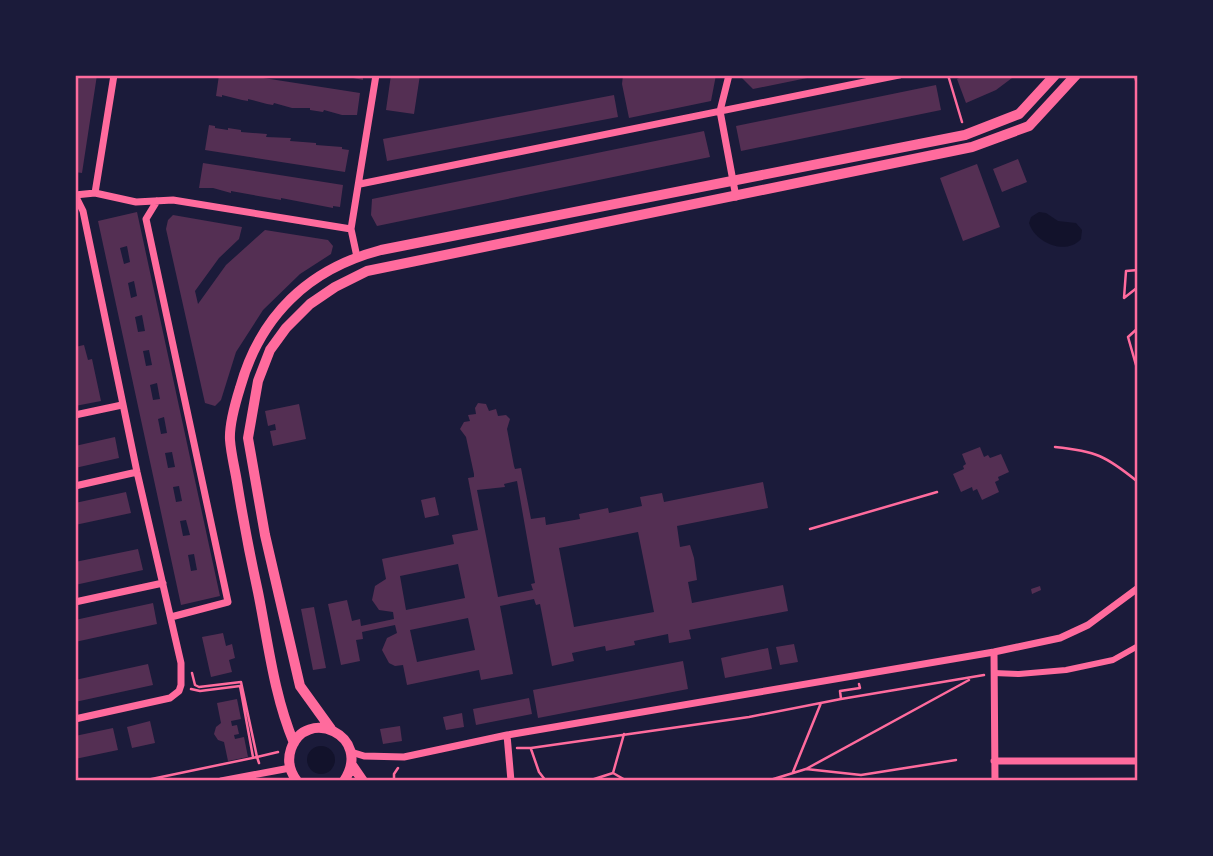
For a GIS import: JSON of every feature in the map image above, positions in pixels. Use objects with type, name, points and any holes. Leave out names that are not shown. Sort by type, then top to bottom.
[{"type":"street","points":[[95,193],[114,75]]},
{"type":"street","points":[[357,257],[351,229],[376,75]]},
{"type":"street","points":[[729,75],[720,111],[736,197]]},
{"type":"street","points":[[360,184],[899,75]]},
{"type":"street","points":[[294,743],[282,709],[271,657],[230,439],[236,402],[255,343],[297,292],[326,272],[357,257],[381,250],[965,135],[1019,114],[1055,75]]},
{"type":"street","points":[[363,781],[352,765],[351,752],[344,738],[331,729],[300,686],[265,536],[248,438],[258,381],[270,350],[286,328],[316,299],[367,271],[972,147],[1029,126],[1076,75]]},
{"type":"street","points":[[75,719],[162,701],[175,695],[181,685],[181,663],[122,405],[83,211],[75,195],[95,193],[136,202],[173,200],[351,229]]},
{"type":"street","points":[[157,201],[146,219],[228,603],[171,617]]},
{"type":"street","points":[[75,415],[122,405]]},
{"type":"street","points":[[75,486],[137,472]]},
{"type":"street","points":[[75,602],[163,583]]},
{"type":"street","points":[[351,752],[364,756],[404,757],[507,735],[994,652],[1060,638],[1088,625],[1138,588]]},
{"type":"street","points":[[994,673],[1066,670],[1113,660],[1138,646]]},
{"type":"street","points":[[994,652],[995,781]]},
{"type":"street","points":[[297,781],[290,768],[290,751],[294,743],[306,731],[314,728],[331,729]]},
{"type":"street","points":[[507,735],[511,781]]},
{"type":"street","points":[[995,761],[1138,761]]},
{"type":"street","points":[[344,781],[352,765]]},
{"type":"street","points":[[221,781],[290,768]]},
{"type":"path","points":[[948,75],[965,135]]},
{"type":"path","points":[[1135,75],[1138,90]]},
{"type":"path","points":[[1138,270],[1126,271],[1124,298],[1138,286]]},
{"type":"path","points":[[1138,328],[1128,337],[1138,372]]},
{"type":"path","points":[[1055,447],[1101,455],[1138,482]]},
{"type":"path","points":[[810,529],[937,492]]},
{"type":"path","points":[[192,673],[195,685],[199,687],[241,682],[255,757]]},
{"type":"path","points":[[508,748],[531,748],[749,717],[994,673]]},
{"type":"path","points":[[767,781],[806,769],[972,678]]},
{"type":"path","points":[[181,685],[200,691],[240,686],[255,757],[262,773]]},
{"type":"path","points":[[793,772],[822,702]]},
{"type":"path","points":[[614,773],[624,734]]},
{"type":"path","points":[[531,748],[539,772],[546,781]]},
{"type":"path","points":[[142,781],[281,751]]},
{"type":"path","points":[[806,769],[861,775],[956,760]]},
{"type":"path","points":[[588,781],[614,773],[627,781]]},
{"type":"shaded area","points":[[1039,212],[1058,221],[1076,223],[1082,230],[1081,239],[1075,244],[1060,247],[1044,241],[1032,230],[1029,223],[1031,217]]},
{"type":"shaded area","points":[[321,746],[331,750],[335,760],[331,770],[321,774],[311,770],[307,760],[311,750]]},
{"type":"building","points":[[75,75],[97,75],[82,173],[75,172]]},
{"type":"building","points":[[219,75],[244,75],[360,93],[357,115],[216,96]]},
{"type":"building","points":[[338,75],[363,75],[363,80]]},
{"type":"building","points":[[391,75],[420,75],[414,114],[386,110]]},
{"type":"building","points":[[623,75],[716,75],[711,101],[629,118],[622,84]]},
{"type":"building","points":[[739,75],[817,75],[817,76],[753,89]]},
{"type":"building","points":[[965,75],[1016,75],[996,90],[966,103],[957,79]]},
{"type":"building","points":[[936,85],[941,110],[741,151],[736,126]]},
{"type":"building","points":[[614,95],[618,117],[387,161],[383,139]]},
{"type":"building","points":[[209,125],[267,134],[266,137],[291,138],[290,141],[342,147],[349,150],[345,172],[205,150]]},
{"type":"building","points":[[704,131],[710,157],[377,226],[371,215],[372,199]]},
{"type":"building","points":[[1018,159],[1027,182],[1002,192],[993,169]]},
{"type":"building","points":[[203,163],[343,185],[340,207],[199,188]]},
{"type":"building","points":[[977,164],[1000,227],[963,241],[940,178]]},
{"type":"building","points":[[137,212],[220,596],[181,605],[98,221]],"holes":[[[127,246],[130,262],[124,264],[120,248]],[[134,281],[137,296],[131,298],[128,283]],[[142,315],[145,331],[138,332],[135,317]],[[149,350],[152,365],[146,366],[143,351]],[[157,383],[160,399],[153,400],[150,385]],[[164,417],[167,433],[161,434],[158,419]],[[172,452],[175,467],[168,468],[165,453]],[[179,486],[182,501],[176,502],[173,487]],[[186,520],[190,535],[183,536],[180,521]],[[194,554],[197,570],[191,571],[188,555]]]},
{"type":"building","points":[[173,215],[242,227],[239,239],[219,258],[195,291],[198,304],[226,265],[265,230],[328,240],[333,246],[331,254],[300,274],[263,310],[236,352],[221,400],[215,406],[205,403],[166,229],[168,220]]},
{"type":"building","points":[[84,345],[88,360],[92,359],[101,401],[75,406],[75,347]]},
{"type":"building","points":[[478,403],[486,404],[489,411],[496,409],[498,416],[506,415],[510,419],[507,429],[514,466],[515,469],[521,468],[531,519],[545,517],[546,525],[580,519],[579,514],[608,508],[609,513],[642,506],[640,497],[662,493],[664,502],[763,482],[768,508],[677,526],[680,547],[690,545],[694,558],[697,580],[688,582],[692,603],[783,585],[788,611],[689,630],[691,639],[669,643],[668,634],[634,641],[635,645],[606,651],[605,646],[572,653],[574,661],[552,666],[540,604],[536,605],[534,599],[500,606],[513,674],[481,680],[479,670],[407,685],[403,665],[395,666],[389,663],[382,650],[387,638],[397,633],[395,625],[362,632],[363,639],[356,640],[360,661],[341,665],[328,604],[347,600],[352,621],[360,619],[361,626],[394,619],[393,612],[379,610],[372,600],[375,586],[386,579],[382,559],[454,544],[452,535],[478,530],[468,478],[474,477],[474,474],[466,437],[460,429],[464,422],[470,421],[468,415],[476,414]],"holes":[[[517,481],[535,583],[531,584],[533,590],[498,597],[477,490],[505,487],[504,484]],[[638,532],[654,612],[574,627],[559,548]],[[458,564],[465,598],[406,610],[400,576]],[[468,618],[475,650],[417,662],[410,630]]]},
{"type":"building","points":[[299,404],[306,439],[273,446],[270,431],[276,430],[275,424],[268,426],[265,411]]},
{"type":"building","points":[[115,437],[119,458],[75,468],[75,446]]},
{"type":"building","points":[[980,447],[984,457],[1001,454],[1009,472],[998,477],[999,480],[995,482],[999,492],[982,500],[977,489],[973,491],[972,487],[961,492],[953,474],[964,469],[966,464],[962,454]]},
{"type":"building","points":[[126,492],[131,513],[75,525],[75,503]]},
{"type":"building","points":[[435,497],[439,515],[425,518],[421,500]]},
{"type":"building","points":[[138,549],[143,570],[75,585],[75,562]]},
{"type":"building","points":[[1040,586],[1041,590],[1032,594],[1031,589]]},
{"type":"building","points":[[153,603],[157,624],[75,642],[75,620]]},
{"type":"building","points":[[314,607],[326,668],[313,670],[301,609]]},
{"type":"building","points":[[223,633],[226,646],[232,644],[235,658],[229,660],[232,672],[211,677],[202,637]]},
{"type":"building","points":[[794,644],[798,662],[780,665],[776,647]]},
{"type":"building","points":[[768,648],[772,669],[725,678],[721,658]]},
{"type":"building","points":[[683,661],[688,689],[538,718],[533,690]]},
{"type":"building","points":[[148,664],[153,685],[75,702],[75,680]]},
{"type":"building","points":[[529,698],[532,714],[476,725],[473,709]]},
{"type":"building","points":[[237,699],[241,719],[231,721],[232,726],[237,725],[239,734],[234,735],[235,739],[244,737],[248,757],[228,761],[224,742],[218,740],[214,734],[221,723],[217,703]]},
{"type":"building","points":[[462,713],[464,727],[446,730],[443,717]]},
{"type":"building","points":[[150,721],[155,743],[132,748],[127,727]]},
{"type":"building","points":[[400,726],[402,741],[383,744],[380,729]]},
{"type":"building","points":[[113,728],[118,750],[75,759],[75,736]]},
{"type":"building","points":[[1138,777],[1138,781],[1064,781],[1064,778]]}]
